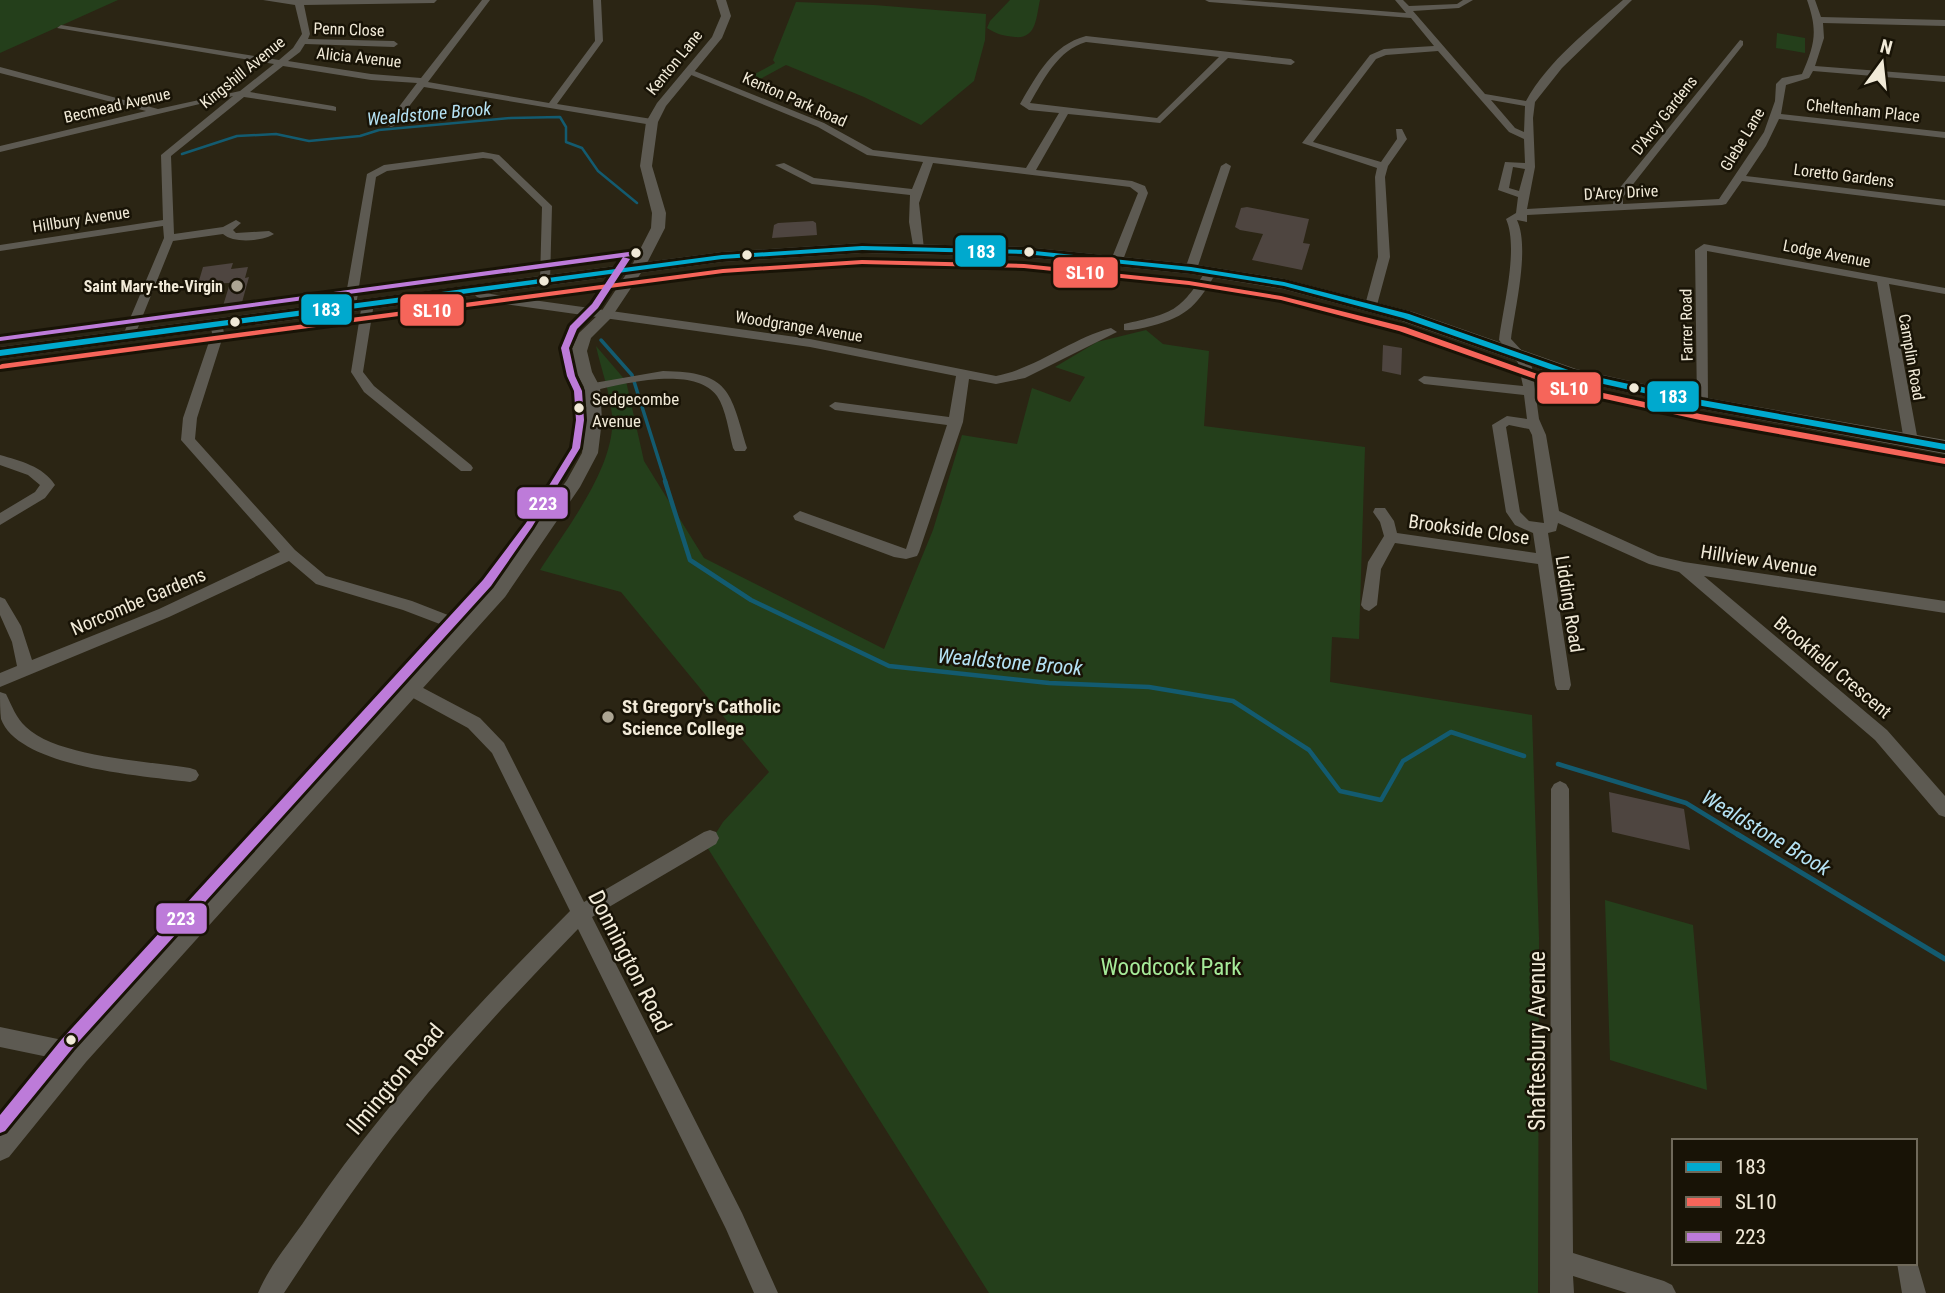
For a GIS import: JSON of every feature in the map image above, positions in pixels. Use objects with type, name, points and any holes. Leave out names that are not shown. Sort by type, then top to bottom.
[{"type":"main road","points":[[0,353],[638,267],[772,252],[918,249],[1024,252],[1191,268],[1284,284],[1371,305],[1572,374],[1702,403],[1945,447]]},
{"type":"street","points":[[267,0],[434,1]]},
{"type":"street","points":[[391,124],[486,0]]},
{"type":"street","points":[[551,106],[599,41],[597,0]]},
{"type":"street","name":"Kenton Lane","points":[[592,387],[584,372],[579,351],[584,336],[606,315],[638,267],[658,228],[659,213],[646,166],[652,122],[661,105],[717,38],[726,16],[721,0]]},
{"type":"street","points":[[1209,0],[1408,13],[1459,6],[1469,0]]},
{"type":"street","points":[[1399,0],[1512,130],[1528,137]]},
{"type":"street","points":[[1483,96],[1530,104],[1533,94],[1544,82],[1628,0]]},
{"type":"street","points":[[1811,0],[1820,20],[1821,38],[1810,68],[1945,79]]},
{"type":"street","name":"Kingshill Avenue","points":[[168,222],[166,155],[281,64],[303,41],[306,34],[299,10],[300,1]]},
{"type":"street","points":[[1820,20],[1945,23]]},
{"type":"street","name":"Alicia Avenue","points":[[61,28],[371,77],[416,79],[424,83],[652,122]]},
{"type":"street","points":[[1226,55],[1160,120],[1064,112],[1025,104],[1048,63],[1079,40],[1226,55],[1291,62]]},
{"type":"street","name":"Penn Close","points":[[303,41],[394,44]]},
{"type":"street","name":"D'Arcy Gardens","points":[[1618,208],[1618,197],[1740,43]]},
{"type":"street","points":[[1383,166],[1307,143],[1373,57],[1384,52],[1439,47]]},
{"type":"street","name":"Glebe Lane","points":[[1722,202],[1777,116],[1780,84],[1784,80],[1806,76],[1810,68]]},
{"type":"street","points":[[0,70],[158,112]]},
{"type":"street","name":"Kenton Park Road","points":[[689,72],[821,125],[871,153],[1132,184],[1141,188],[1143,193],[1117,260]]},
{"type":"street","points":[[241,94],[333,109]]},
{"type":"street","name":"Becmead Avenue","points":[[0,149],[241,94]]},
{"type":"street","name":"Lidding Road","points":[[1530,104],[1530,166],[1521,213],[1523,225],[1517,230],[1505,340],[1522,358],[1527,369],[1533,425],[1539,435],[1547,523],[1542,559],[1563,685]]},
{"type":"street","points":[[1030,171],[1064,112]]},
{"type":"street","name":"Cheltenham Place","points":[[1777,116],[1945,135]]},
{"type":"street","points":[[1371,305],[1384,257],[1380,177],[1383,166],[1402,139],[1399,131]]},
{"type":"street","points":[[466,468],[369,389],[356,372],[359,305],[371,176],[384,168],[483,155],[495,157],[547,206],[547,280]]},
{"type":"street","points":[[918,249],[913,211],[914,192],[929,160]]},
{"type":"street","points":[[1524,195],[1503,190],[1509,164],[1530,166]]},
{"type":"street","points":[[780,165],[812,181],[914,192]]},
{"type":"street","points":[[1191,268],[1226,166]]},
{"type":"street","name":"Loretto Gardens","points":[[1739,178],[1945,203]]},
{"type":"street","name":"D'Arcy Drive","points":[[1521,213],[1722,202]]},
{"type":"street","points":[[129,335],[169,237],[168,222]]},
{"type":"street","name":"Hillbury Avenue","points":[[0,248],[168,222]]},
{"type":"street","points":[[169,237],[231,227],[233,237],[269,234]]},
{"type":"street","name":"Lodge Avenue","points":[[1703,247],[1945,291]]},
{"type":"street","name":"Farrer Road","points":[[1702,403],[1703,247]]},
{"type":"street","points":[[1128,327],[1161,320],[1191,304],[1211,271]]},
{"type":"street","name":"Camplin Road","points":[[1882,279],[1911,441]]},
{"type":"street","name":"Woodgrange Avenue","points":[[474,289],[481,295],[497,299],[810,343],[988,379],[1011,378],[1111,332]]},
{"type":"street","points":[[216,323],[218,333],[190,418],[188,440],[290,554],[321,580],[407,605],[466,628]]},
{"type":"street","points":[[0,1148],[77,1053],[466,628],[525,555],[582,470],[590,453],[594,420],[592,387],[680,375],[699,378],[718,388],[725,397],[740,448]]},
{"type":"street","points":[[800,516],[894,552],[912,552],[956,422],[963,375]]},
{"type":"street","points":[[1424,380],[1528,391]]},
{"type":"street","points":[[835,406],[956,422]]},
{"type":"street","points":[[1533,425],[1507,420],[1499,425],[1512,513],[1526,526],[1547,523]]},
{"type":"street","points":[[0,460],[32,472],[45,479],[48,485],[40,495],[0,520]]},
{"type":"street","name":"Brookside Close","points":[[1380,512],[1387,521],[1391,537]]},
{"type":"street","name":"Hillview Avenue","points":[[1547,523],[1574,524],[1654,560],[1684,568],[1945,607]]},
{"type":"street","name":"Brookside Close","points":[[1391,537],[1542,559]]},
{"type":"street","name":"Brookside Close","points":[[1369,605],[1376,555],[1391,537]]},
{"type":"street","name":"Norcombe Gardens","points":[[0,680],[164,613],[290,554]]},
{"type":"street","name":"Brookfield Crescent","points":[[1684,568],[1881,735],[1945,809]]},
{"type":"street","points":[[0,603],[13,622],[23,645],[25,669]]},
{"type":"street","name":"Donnington Road","points":[[410,688],[474,723],[498,748],[734,1221],[766,1293]]},
{"type":"street","points":[[0,699],[8,719],[16,728],[45,748],[190,775]]},
{"type":"street","name":"Shaftesbury Avenue","points":[[1560,789],[1562,1293]]},
{"type":"street","name":"Ilmington Road","points":[[270,1293],[336,1194],[400,1110],[501,994],[579,915],[710,838]]},
{"type":"street","points":[[0,1037],[77,1053]]},
{"type":"street","points":[[1563,1261],[1664,1293]]},
{"type":"street","points":[[1908,1265],[1914,1293]]},
{"type":"green space","points":[[0,0],[118,0],[0,53]]},
{"type":"green space","points":[[1010,0],[1040,0],[1032,31],[1022,37],[1007,36],[987,28],[990,21]]},
{"type":"green space","points":[[796,2],[986,14],[985,40],[974,81],[921,125],[864,97],[786,65],[753,83],[744,80],[775,63],[773,60]]},
{"type":"green space","points":[[1777,33],[1805,38],[1805,53],[1776,48]]},
{"type":"green space","name":"Woodcock Park","points":[[1146,330],[1163,344],[1209,351],[1204,426],[1365,447],[1359,639],[1332,637],[1330,682],[1532,715],[1539,938],[1538,1293],[989,1293],[707,847],[723,822],[769,772],[621,592],[540,570],[588,496],[607,455],[612,415],[596,346],[626,381],[644,461],[704,558],[884,649],[933,530],[962,435],[1017,444],[1032,388],[1070,402],[1085,377],[1055,367],[1097,342]]},
{"type":"green space","points":[[1605,900],[1693,925],[1707,1090],[1610,1060]]},
{"type":"building","points":[[1241,208],[1309,219],[1303,243],[1310,244],[1302,270],[1252,260],[1263,234],[1235,227]]},
{"type":"building","points":[[778,223],[816,223],[817,235],[772,238],[774,225]]},
{"type":"building","name":"Saint Mary-the-Virgin","points":[[233,263],[231,269],[248,267],[245,278],[249,277],[241,306],[222,309],[230,283],[198,284],[203,267]]},
{"type":"building","points":[[1383,345],[1402,348],[1401,375],[1382,371]]},
{"type":"building","points":[[1609,792],[1684,809],[1690,850],[1612,832]]},
{"type":"waterway","name":"Wealdstone Brook","points":[[182,154],[237,136],[276,134],[309,141],[360,136],[379,130],[511,118],[560,117],[566,127],[566,142],[582,148],[598,171],[637,203]]},
{"type":"waterway","name":"Wealdstone Brook","points":[[601,340],[632,375],[666,483]]},
{"type":"waterway","name":"Wealdstone Brook","points":[[665,481],[690,560],[751,600],[889,666],[1049,683],[1149,687],[1233,701],[1309,750],[1340,791],[1381,800],[1403,761],[1451,732],[1524,756]]},
{"type":"waterway","name":"Wealdstone Brook","points":[[1558,764],[1686,803],[1740,836]]},
{"type":"waterway","name":"Wealdstone Brook","points":[[1737,834],[1945,959]]},
{"type":"transit line","name":"183","points":[[0,353],[722,257],[862,248],[1025,252],[1191,269],[1284,284],[1406,316],[1572,374],[1702,403],[1945,447]]},
{"type":"transit line","name":"223","points":[[0,339],[636,253]]},
{"type":"transit line","name":"223","points":[[0,1126],[67,1044],[487,583],[529,525],[576,448],[580,420],[578,391],[571,376],[565,348],[573,328],[595,306],[626,259]]},
{"type":"transit line","name":"SL10","points":[[2,367],[723,271],[862,262],[1024,266],[1189,283],[1281,298],[1402,329],[1569,388],[1700,417],[1943,461]]},
{"type":"place","name":"Saint Mary-the-Virgin","points":[[237,286]]},
{"type":"place","name":"Sedgecombe Avenue","points":[[579,408]]},
{"type":"place","name":"St Gregory's Catholic Science College","points":[[608,717]]}]
